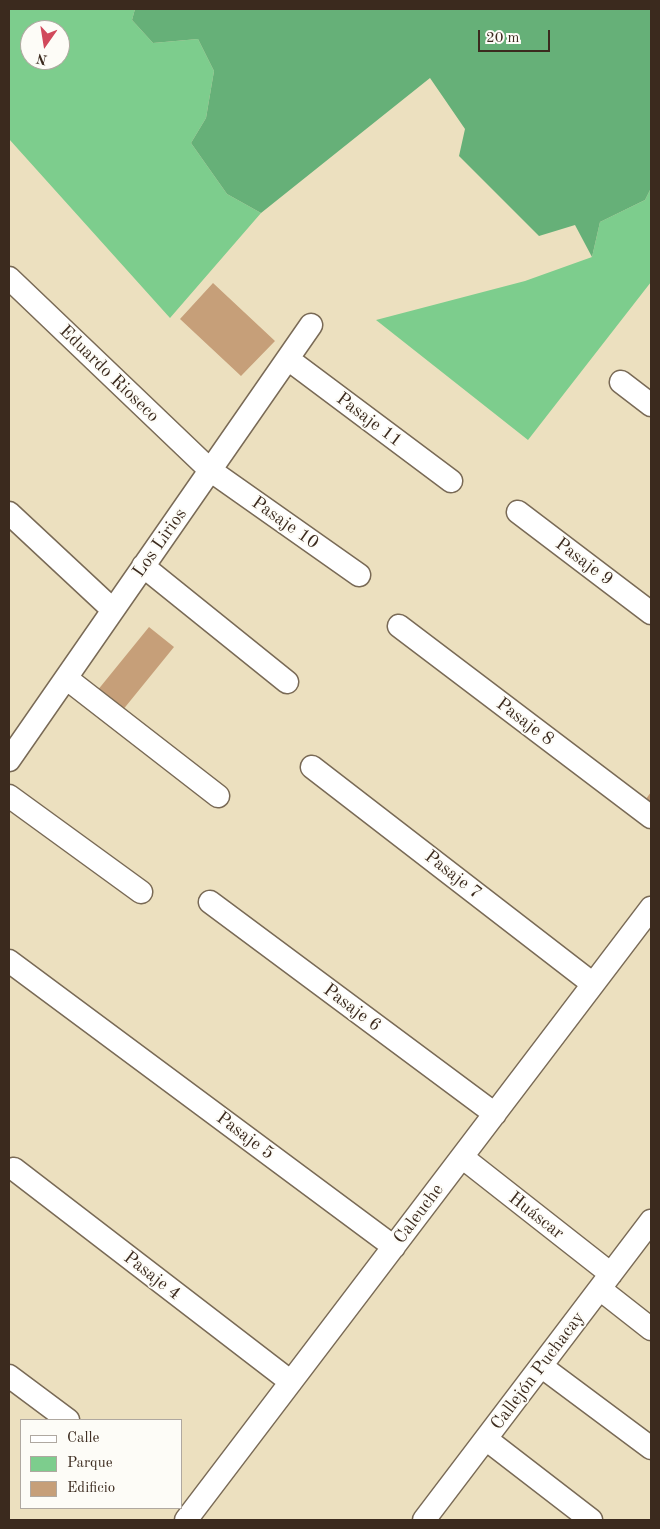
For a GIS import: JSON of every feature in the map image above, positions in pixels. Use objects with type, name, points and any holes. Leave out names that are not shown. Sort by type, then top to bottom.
[{"type":"street","name":"Eduardo Rioseco","points":[[9,278],[210,470]]},
{"type":"street","name":"Los Lirios","points":[[9,759],[311,325]]},
{"type":"street","name":"Pasaje 11","points":[[288,358],[451,480]]},
{"type":"street","points":[[621,382],[651,405]]},
{"type":"street","name":"Pasaje 10","points":[[210,470],[359,576]]},
{"type":"street","name":"Pasaje 9","points":[[518,512],[651,613]]},
{"type":"street","points":[[9,513],[114,610]]},
{"type":"street","points":[[143,566],[287,682]]},
{"type":"street","name":"Pasaje 8","points":[[399,626],[651,818]]},
{"type":"street","points":[[66,678],[218,796]]},
{"type":"street","name":"Pasaje 7","points":[[312,767],[593,984]]},
{"type":"street","points":[[9,796],[140,892]]},
{"type":"street","name":"Pasaje 6","points":[[210,902],[495,1114]]},
{"type":"street","name":"Caleuche","points":[[186,1512],[291,1382],[651,908]]},
{"type":"street","name":"Pasaje 5","points":[[9,961],[394,1246]]},
{"type":"street","name":"Huáscar","points":[[462,1157],[605,1282],[651,1328]]},
{"type":"street","name":"Pasaje 4","points":[[14,1169],[291,1382]]},
{"type":"street","name":"Callejón Puchacay","points":[[426,1519],[651,1221]]},
{"type":"street","points":[[541,1366],[651,1448]]},
{"type":"street","points":[[9,1376],[67,1419]]},
{"type":"street","points":[[486,1439],[591,1520]]},
{"type":"green space","points":[[9,9],[135,9],[132,20],[153,43],[198,39],[214,71],[206,118],[191,143],[227,194],[261,213],[170,318],[9,139]]},
{"type":"green space","points":[[135,9],[651,9],[651,188],[645,200],[600,222],[592,257],[575,225],[539,236],[459,156],[465,129],[430,78],[261,213],[227,194],[191,143],[206,118],[214,71],[198,39],[153,43],[132,20]]},
{"type":"green space","points":[[651,188],[651,282],[528,440],[376,320],[525,281],[592,257],[600,222],[645,200]]},
{"type":"building","points":[[213,283],[275,341],[241,376],[180,319]]},
{"type":"building","points":[[149,627],[174,647],[122,711],[97,691]]},
{"type":"building","points":[[651,792],[651,802],[646,799]]}]
